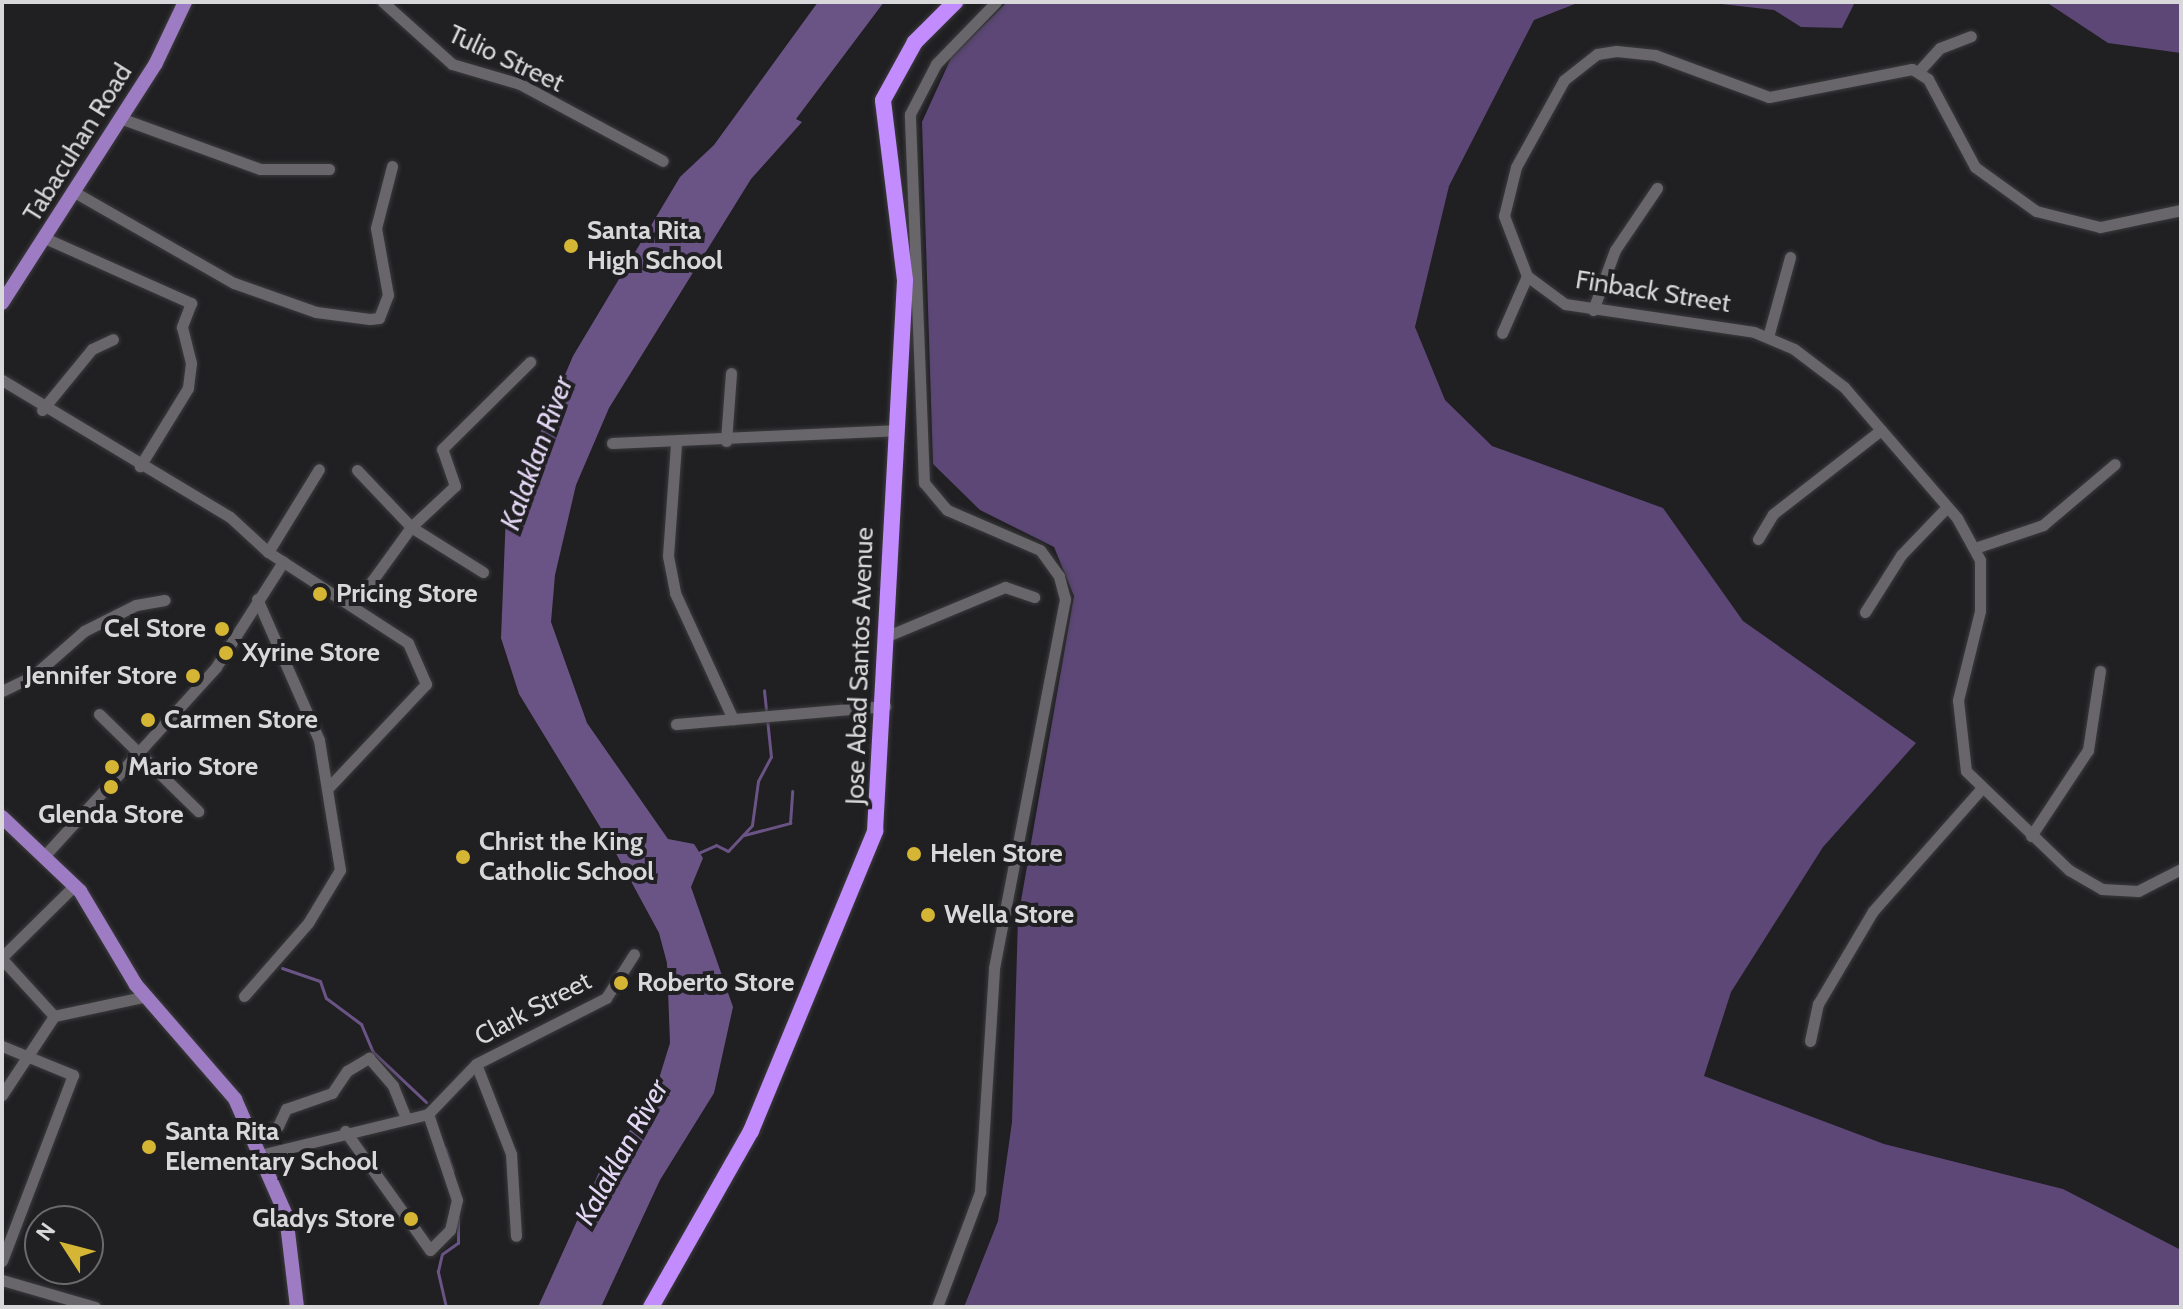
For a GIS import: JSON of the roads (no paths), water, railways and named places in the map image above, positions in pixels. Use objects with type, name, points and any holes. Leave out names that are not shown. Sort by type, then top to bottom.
[{"type":"highway","name":"Jose Abad Santos Avenue","points":[[651,1307],[751,1131],[866,866],[881,799],[885,637],[905,280],[883,100],[915,42],[955,2]]},
{"type":"main road","name":"Tabacuhan Road","points":[[2,303],[76,193],[185,2]]},
{"type":"main road","points":[[2,817],[47,853],[75,885],[147,996],[205,1058],[257,1137],[286,1215],[297,1307]]},
{"type":"street","name":"Tulio Street","points":[[383,2],[452,64],[533,90],[663,161]]},
{"type":"street","points":[[937,1307],[980,1192],[994,968],[1065,599],[1059,576],[1040,550],[947,510],[924,483],[910,114],[936,64],[996,2]]},
{"type":"street","points":[[1971,36],[1940,48],[1919,71],[1975,167],[2036,211],[2100,227],[2181,210]]},
{"type":"street","name":"Finback Street","points":[[1919,71],[1769,97],[1655,55],[1597,54],[1564,80],[1505,194],[1509,235],[1527,276],[1565,304],[1768,337],[1823,367],[1947,507],[1975,548],[1983,595],[1956,722],[1966,771],[2031,836],[2102,889],[2138,891],[2181,869]]},
{"type":"street","points":[[120,118],[260,169],[329,169]]},
{"type":"street","points":[[76,193],[234,283],[316,312],[370,319],[386,307],[389,288],[376,228],[392,166]]},
{"type":"street","points":[[1593,310],[1615,250],[1657,188]]},
{"type":"street","points":[[47,239],[191,303],[182,327],[188,388],[140,466]]},
{"type":"street","points":[[1768,337],[1790,257]]},
{"type":"street","points":[[1502,333],[1527,276]]},
{"type":"street","points":[[42,410],[92,349],[113,339]]},
{"type":"street","points":[[356,603],[411,527],[455,486],[442,449],[530,362]]},
{"type":"street","points":[[726,441],[731,373]]},
{"type":"street","points":[[2,380],[42,410],[230,517],[268,552],[356,603],[408,643],[426,684],[329,787]]},
{"type":"street","points":[[612,443],[676,444],[895,430]]},
{"type":"street","points":[[1758,539],[1782,506],[1881,430]]},
{"type":"street","points":[[676,444],[668,556],[675,593],[733,719]]},
{"type":"street","points":[[1975,548],[2043,525],[2115,464]]},
{"type":"street","points":[[268,552],[319,469]]},
{"type":"street","points":[[357,470],[411,527],[483,572]]},
{"type":"street","points":[[1865,612],[1901,555],[1947,507]]},
{"type":"street","points":[[47,853],[138,749],[216,667],[283,562]]},
{"type":"street","points":[[885,637],[1005,587],[1034,597]]},
{"type":"street","points":[[244,996],[308,923],[340,870],[319,740],[257,599]]},
{"type":"street","points":[[2,691],[33,676],[84,631],[136,605],[165,600]]},
{"type":"street","points":[[2031,836],[2088,750],[2100,671]]},
{"type":"street","points":[[676,724],[885,706]]},
{"type":"street","points":[[99,714],[198,811]]},
{"type":"street","points":[[1810,1041],[1818,1004],[1873,911],[1981,789]]},
{"type":"street","points":[[54,1016],[2,958],[75,885]]},
{"type":"street","name":"Clark Street","points":[[428,1114],[476,1064],[606,998],[634,954]]},
{"type":"street","points":[[2,1095],[54,1016],[147,996]]},
{"type":"street","points":[[2,1046],[68,1068],[71,1082],[2,1261]]},
{"type":"street","points":[[257,1137],[278,1126],[286,1109],[332,1093],[347,1071],[369,1058],[393,1086],[406,1118]]},
{"type":"street","points":[[476,1064],[511,1154],[516,1236]]},
{"type":"street","points":[[264,1154],[345,1131],[428,1114],[457,1200],[450,1230],[430,1250],[345,1131]]},
{"type":"street","points":[[2,1280],[95,1307]]},
{"type":"water","name":"Kalaklan River","points":[[818,2],[884,2],[796,119],[802,122],[751,179],[609,408],[576,485],[555,575],[551,622],[587,723],[668,839],[694,844],[703,858],[691,887],[733,1007],[714,1093],[660,1180],[601,1307],[538,1307],[600,1170],[652,1101],[670,1043],[667,963],[659,933],[613,848],[519,694],[501,638],[506,513],[573,356],[680,177],[714,145]]},
{"type":"waterway","points":[[696,854],[716,845],[728,851],[752,825],[758,781],[771,757],[764,690]]},
{"type":"waterway","points":[[744,835],[790,823],[792,791]]},
{"type":"waterway","points":[[282,968],[320,981],[326,998],[361,1024],[373,1052],[426,1102]]},
{"type":"waterway","points":[[445,1148],[453,1171]]},
{"type":"waterway","points":[[446,1307],[438,1271],[442,1254],[458,1243],[458,1218]]},
{"type":"place","name":"Santa Rita High School","points":[[571,246]]},
{"type":"place","name":"Pricing Store","points":[[320,594]]},
{"type":"place","name":"Cel Store","points":[[222,629]]},
{"type":"place","name":"Xyrine Store","points":[[226,653]]},
{"type":"place","name":"Jennifer Store","points":[[193,676]]},
{"type":"place","name":"Carmen Store","points":[[148,720]]},
{"type":"place","name":"Mario Store","points":[[112,767]]},
{"type":"place","name":"Glenda Store","points":[[111,787]]},
{"type":"place","name":"Helen Store","points":[[914,854]]},
{"type":"place","name":"Christ the King Catholic School","points":[[463,857]]},
{"type":"place","name":"Wella Store","points":[[928,915]]},
{"type":"place","name":"Roberto Store","points":[[621,983]]},
{"type":"place","name":"Santa Rita Elementary School","points":[[149,1147]]},
{"type":"place","name":"Gladys Store","points":[[411,1219]]}]
